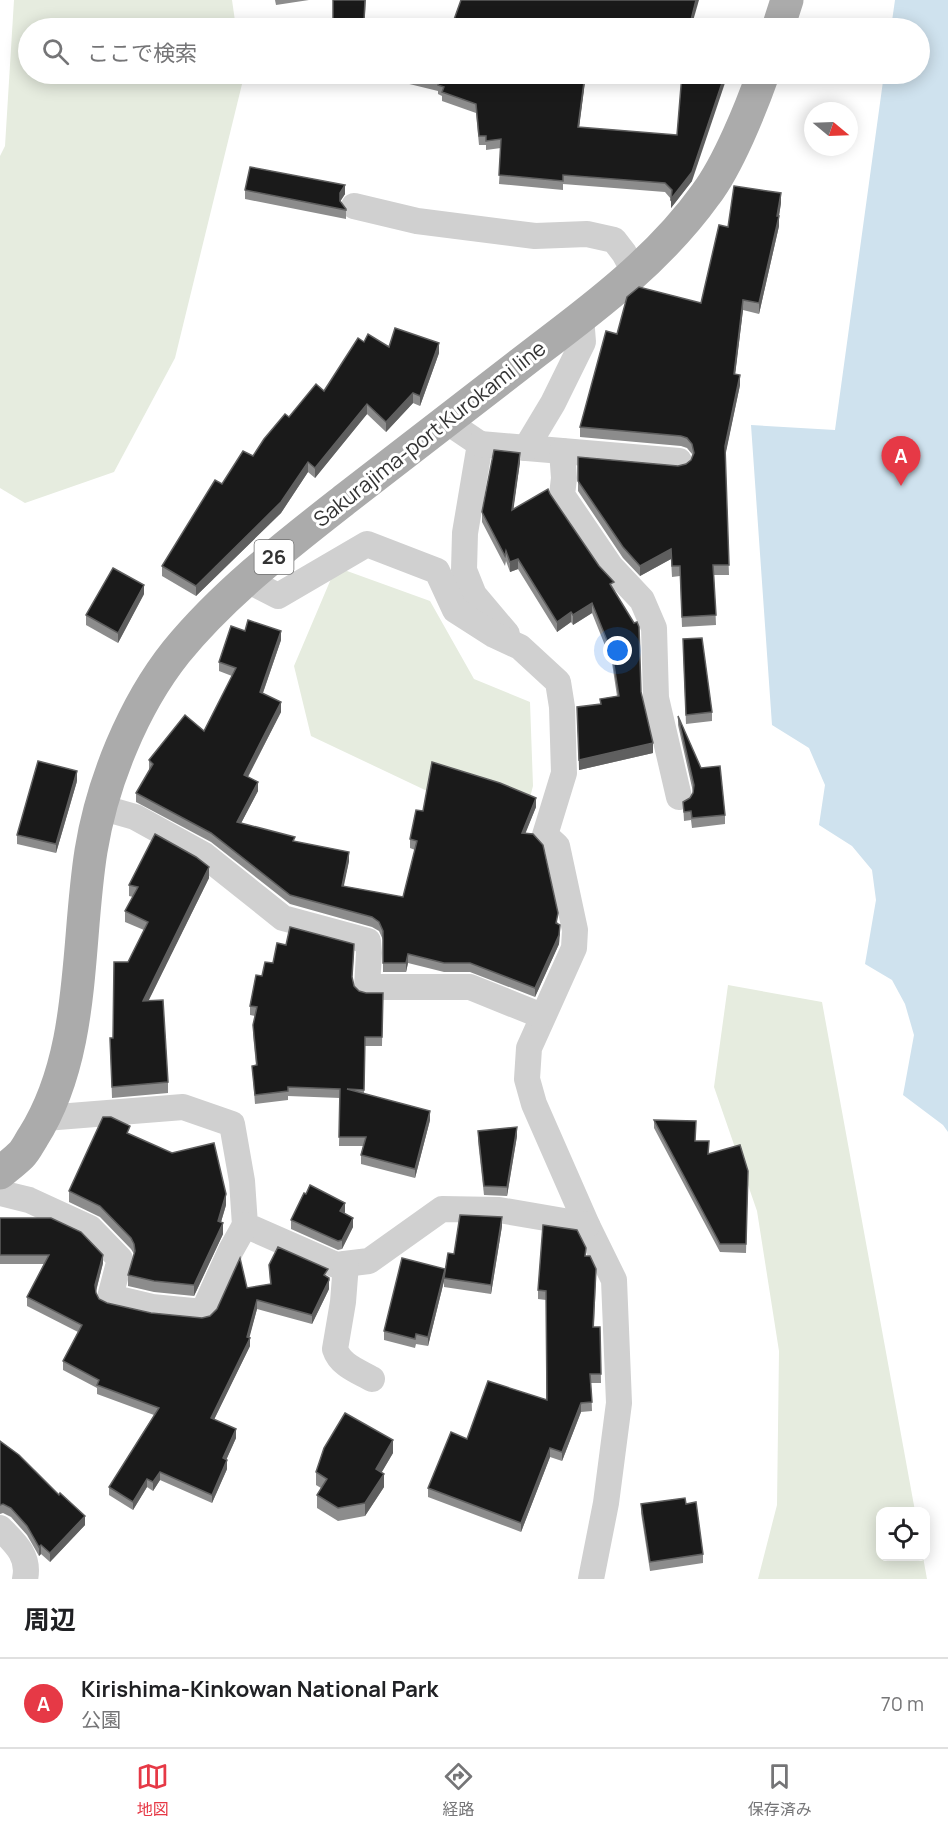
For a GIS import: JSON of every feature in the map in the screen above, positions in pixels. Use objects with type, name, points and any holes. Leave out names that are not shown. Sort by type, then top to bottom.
[{"type":"main road","name":"Sakurajima-port Kurokami line","points":[[0,1173],[22,1154],[45,1119],[61,1075],[72,1027],[90,860],[100,807],[118,756],[143,701],[175,653],[211,614],[295,539],[581,317],[634,273],[678,229],[708,192],[731,150],[759,84]]},
{"type":"street","points":[[354,206],[417,221],[535,236],[587,234],[614,240],[624,253],[634,273]]},
{"type":"street","points":[[525,448],[553,402],[584,342],[581,317]]},
{"type":"street","points":[[446,421],[480,444],[680,461]]},
{"type":"street","points":[[480,444],[465,533],[464,570],[474,595],[515,652]]},
{"type":"street","points":[[562,451],[564,478],[562,495],[611,567],[642,600],[654,628],[656,698],[679,797]]},
{"type":"street","points":[[248,580],[278,596],[367,544],[437,571],[455,610],[494,635],[558,682],[562,707],[564,773],[545,835],[556,846],[575,930],[574,948],[529,1048],[527,1078],[534,1104],[587,1225],[614,1280],[619,1403],[606,1503],[591,1579]]},
{"type":"street","points":[[100,807],[135,817],[204,855],[283,918],[368,941],[367,987],[470,987],[542,1016]]},
{"type":"street","points":[[0,1194],[30,1200],[90,1228],[120,1259],[110,1298],[152,1307],[203,1312],[245,1225],[242,1181],[232,1124],[183,1107],[45,1119]]},
{"type":"street","points":[[245,1225],[336,1265],[369,1261],[442,1209],[499,1210],[587,1225]]},
{"type":"street","points":[[346,1264],[343,1302],[335,1349],[337,1356],[343,1362],[372,1379]]},
{"type":"street","points":[[0,1528],[20,1547],[25,1559],[25,1579]]},
{"type":"shaded area","points":[[14,0],[232,0],[235,18],[18,18],[18,84],[242,84],[175,358],[114,472],[25,503],[0,488],[0,156],[5,146]]},
{"type":"shaded area","points":[[336,567],[430,601],[474,679],[530,702],[533,786],[520,835],[311,736],[294,666]]},
{"type":"shaded area","points":[[728,985],[822,1002],[914,1507],[876,1507],[876,1561],[924,1561],[927,1579],[758,1579],[777,1505],[779,1351],[757,1211],[714,1087]]},
{"type":"water","points":[[895,0],[948,0],[948,1132],[943,1125],[903,1095],[914,1035],[905,1004],[892,980],[865,964],[876,900],[872,870],[852,846],[819,825],[825,785],[809,748],[772,725],[751,425],[835,430],[883,84],[930,84],[930,18],[892,18]]},
{"type":"building","points":[[333,0],[365,0],[364,18],[333,18]]},
{"type":"building","points":[[461,0],[696,0],[692,18],[455,18]]},
{"type":"building","points":[[584,84],[578,127],[677,135],[681,84],[722,84],[692,172],[671,199],[672,190],[665,183],[563,175],[563,181],[499,175],[501,139],[486,141],[486,136],[479,136],[476,104],[442,92],[444,87],[438,85]]},
{"type":"building","points":[[250,167],[345,185],[340,193],[340,201],[346,210],[245,190]]},
{"type":"building","points":[[734,186],[781,193],[777,216],[779,216],[759,303],[743,300],[734,374],[740,375],[725,446],[729,565],[713,565],[716,615],[682,617],[680,566],[672,566],[671,549],[640,566],[623,547],[578,481],[578,457],[678,466],[691,460],[694,453],[692,444],[687,438],[681,436],[580,427],[606,331],[617,334],[627,297],[639,287],[701,303],[719,225],[728,227]]},
{"type":"building","points":[[395,328],[439,343],[420,396],[413,393],[386,422],[367,404],[315,468],[308,462],[281,502],[196,586],[162,566],[215,480],[222,484],[243,451],[253,456],[285,414],[289,417],[316,384],[324,391],[358,338],[364,342],[368,334],[389,347]]},
{"type":"building","points":[[494,450],[520,453],[512,510],[548,489],[599,566],[614,582],[610,584],[634,623],[637,622],[641,692],[653,743],[579,760],[577,707],[601,704],[600,699],[619,696],[612,653],[592,603],[573,615],[571,612],[557,622],[518,559],[510,562],[506,551],[505,556],[482,512]]},
{"type":"building","points":[[113,568],[144,585],[118,633],[86,615]]},
{"type":"building","points":[[248,620],[281,631],[260,692],[281,702],[244,775],[258,782],[237,822],[295,837],[293,841],[349,852],[342,886],[403,897],[417,841],[410,839],[416,810],[423,811],[432,762],[500,783],[536,798],[522,833],[533,834],[543,845],[558,913],[556,923],[560,925],[559,935],[535,988],[470,963],[444,963],[408,954],[406,963],[383,963],[383,931],[379,922],[372,917],[290,895],[211,833],[136,793],[153,764],[149,760],[185,715],[204,731],[236,668],[219,662],[231,626],[245,631]]},
{"type":"building","points":[[702,638],[712,712],[686,715],[683,639]]},
{"type":"building","points":[[678,716],[701,768],[720,766],[725,815],[692,818],[691,811],[684,812],[683,802],[690,798],[694,785]]},
{"type":"building","points":[[38,761],[77,771],[56,844],[17,835]]},
{"type":"building","points":[[155,834],[209,867],[143,1001],[163,1000],[168,1082],[112,1087],[110,1038],[113,1038],[114,962],[128,962],[148,922],[125,911],[138,887],[129,885]]},
{"type":"building","points":[[290,927],[354,944],[352,977],[354,986],[366,993],[383,993],[382,1037],[365,1037],[364,1090],[347,1089],[430,1111],[415,1169],[361,1155],[366,1137],[339,1137],[340,1089],[288,1087],[288,1091],[255,1095],[252,1066],[257,1065],[253,1025],[257,1007],[250,1006],[256,975],[262,976],[265,962],[273,963],[277,943],[286,945]]},
{"type":"building","points":[[103,1117],[111,1117],[130,1126],[127,1133],[172,1153],[214,1143],[226,1194],[218,1221],[223,1223],[194,1285],[154,1281],[128,1275],[135,1251],[131,1238],[100,1206],[69,1191]]},
{"type":"building","points":[[654,1120],[696,1121],[695,1141],[709,1141],[708,1154],[740,1145],[748,1171],[746,1244],[720,1244]]},
{"type":"building","points":[[517,1127],[507,1187],[484,1186],[478,1131]]},
{"type":"building","points":[[310,1185],[345,1203],[340,1211],[353,1218],[342,1240],[338,1241],[291,1220]]},
{"type":"building","points":[[460,1215],[502,1217],[491,1285],[444,1278],[448,1253],[454,1254]]},
{"type":"building","points":[[0,1218],[51,1218],[81,1232],[103,1255],[95,1285],[99,1299],[151,1313],[202,1318],[210,1316],[217,1309],[240,1258],[247,1288],[271,1284],[269,1265],[278,1247],[328,1269],[324,1275],[329,1280],[312,1315],[257,1300],[247,1337],[250,1338],[211,1418],[236,1429],[223,1458],[227,1460],[212,1495],[160,1472],[153,1482],[147,1479],[133,1502],[109,1487],[159,1408],[97,1385],[99,1380],[63,1361],[82,1325],[27,1297],[49,1255],[0,1255]]},
{"type":"building","points":[[543,1225],[577,1230],[586,1248],[585,1256],[590,1256],[596,1269],[593,1327],[600,1327],[601,1374],[590,1374],[592,1402],[581,1403],[562,1452],[550,1448],[521,1523],[428,1488],[451,1432],[467,1439],[488,1381],[547,1400],[546,1291],[538,1290]]},
{"type":"building","points":[[402,1258],[445,1269],[428,1337],[416,1334],[415,1339],[384,1331]]},
{"type":"building","points":[[345,1413],[393,1440],[376,1469],[384,1474],[365,1503],[338,1508],[317,1495],[327,1479],[316,1472],[324,1448]]},
{"type":"building","points":[[0,1441],[19,1455],[59,1495],[60,1493],[85,1516],[50,1553],[41,1545],[39,1547],[27,1526],[11,1508],[0,1505]]},
{"type":"building","points":[[685,1498],[686,1504],[696,1502],[703,1554],[650,1562],[641,1504]]},
{"type":"place","name":"Kirishima-Kinkowan National Park","points":[[901,486]]}]
